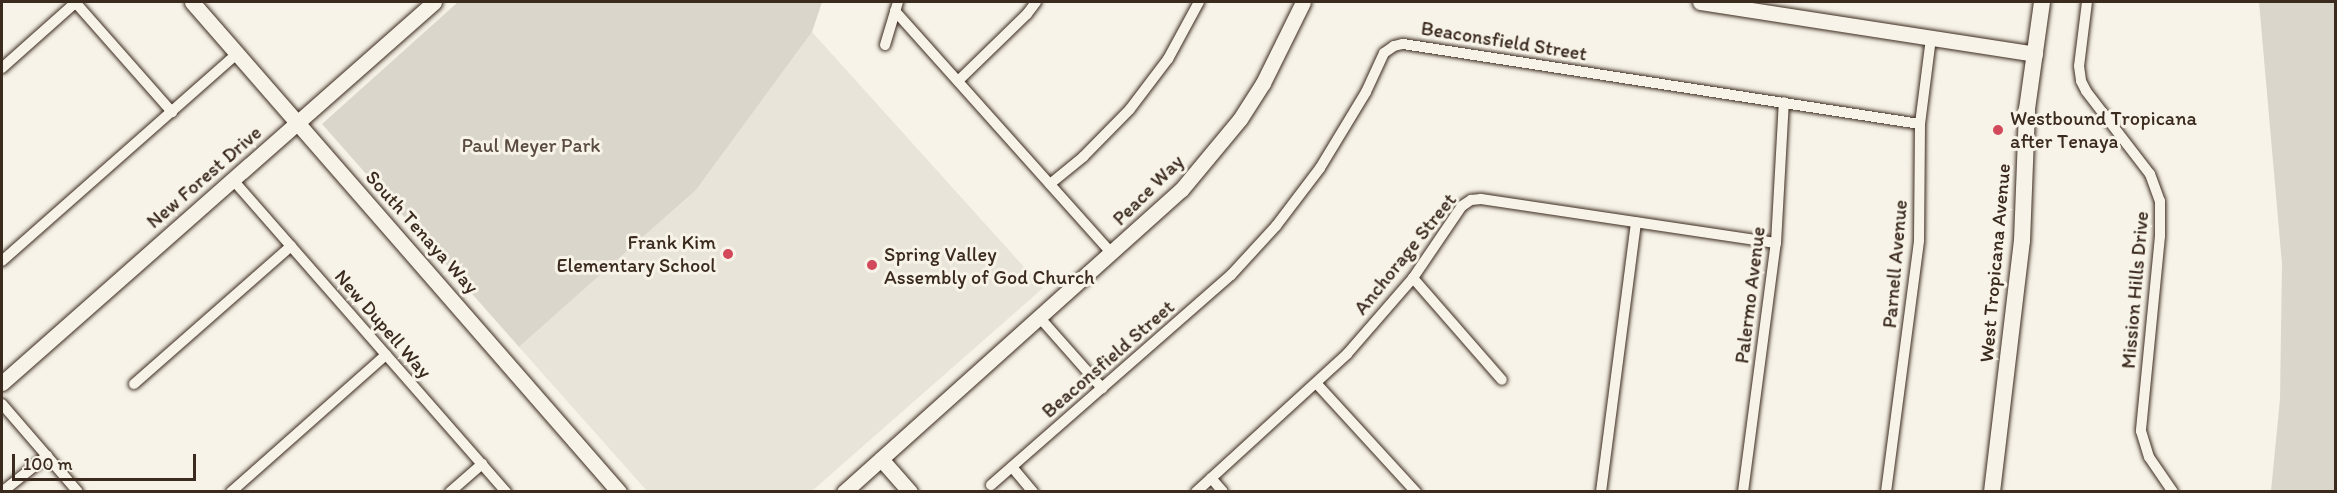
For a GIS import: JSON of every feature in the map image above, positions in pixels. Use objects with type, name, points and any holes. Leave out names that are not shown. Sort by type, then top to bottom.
[{"type":"main road","name":"West Tropicana Avenue","points":[[1992,492],[2022,241],[2027,109],[2042,2]]},
{"type":"street","points":[[2,68],[75,2],[172,112]]},
{"type":"street","name":"South Tenaya Way","points":[[192,2],[236,55],[478,326],[619,492]]},
{"type":"street","name":"New Forest Drive","points":[[2,383],[434,2]]},
{"type":"street","points":[[958,81],[1027,14],[1036,2]]},
{"type":"street","points":[[1050,184],[1083,157],[1130,109],[1168,59],[1199,2]]},
{"type":"street","name":"Peace Way","points":[[844,492],[1181,190],[1239,119],[1263,83],[1303,2]]},
{"type":"street","points":[[1700,2],[2035,54]]},
{"type":"street","name":"Mission Hills Drive","points":[[2087,2],[2079,66],[2081,81],[2086,92],[2150,174],[2160,201],[2160,236],[2141,431],[2149,457],[2173,492]]},
{"type":"street","points":[[897,6],[958,81],[1112,254]]},
{"type":"street","points":[[885,45],[897,6]]},
{"type":"street","name":"Parnell Avenue","points":[[1886,492],[1919,240],[1920,124],[1931,38]]},
{"type":"street","name":"Beaconsfield Street","points":[[991,485],[1231,274],[1276,226],[1320,168],[1366,92],[1384,53],[1394,46],[1403,44],[1920,124]]},
{"type":"street","points":[[2,261],[236,55]]},
{"type":"street","name":"Palermo Avenue","points":[[1743,492],[1776,243],[1784,102]]},
{"type":"street","name":"New Dupell Way","points":[[233,180],[506,492]]},
{"type":"street","name":"Anchorage Street","points":[[1196,492],[1317,384],[1347,354],[1413,278],[1462,206],[1471,200],[1481,199],[1776,243]]},
{"type":"street","points":[[1601,492],[1636,222]]},
{"type":"street","points":[[134,384],[291,246]]},
{"type":"street","points":[[1413,278],[1502,380]]},
{"type":"street","points":[[1040,318],[1102,388]]},
{"type":"street","points":[[231,492],[386,355]]},
{"type":"street","points":[[1317,384],[1416,492]]},
{"type":"street","points":[[2,404],[78,492]]},
{"type":"street","points":[[2,492],[47,456]]},
{"type":"street","points":[[881,459],[910,492]]},
{"type":"street","points":[[450,492],[482,464]]},
{"type":"street","points":[[1012,467],[1033,492]]},
{"type":"street","points":[[1211,478],[1223,492]]},
{"type":"shaded area","name":"Frank Kim Elementary School","points":[[812,32],[1043,288],[812,491],[647,491],[519,347],[696,190]]},
{"type":"green space","name":"Paul Meyer Park","points":[[458,2],[822,2],[812,32],[696,190],[519,347],[322,124]]},
{"type":"green space","points":[[2259,2],[2335,2],[2335,491],[2271,491],[2280,399],[2282,264]]},
{"type":"place","name":"Westbound Tropicana after Tenaya","points":[[1998,130]]},
{"type":"place","name":"Frank Kim Elementary School","points":[[728,254]]},
{"type":"place","name":"Spring Valley Assembly of God Church","points":[[872,265]]}]
